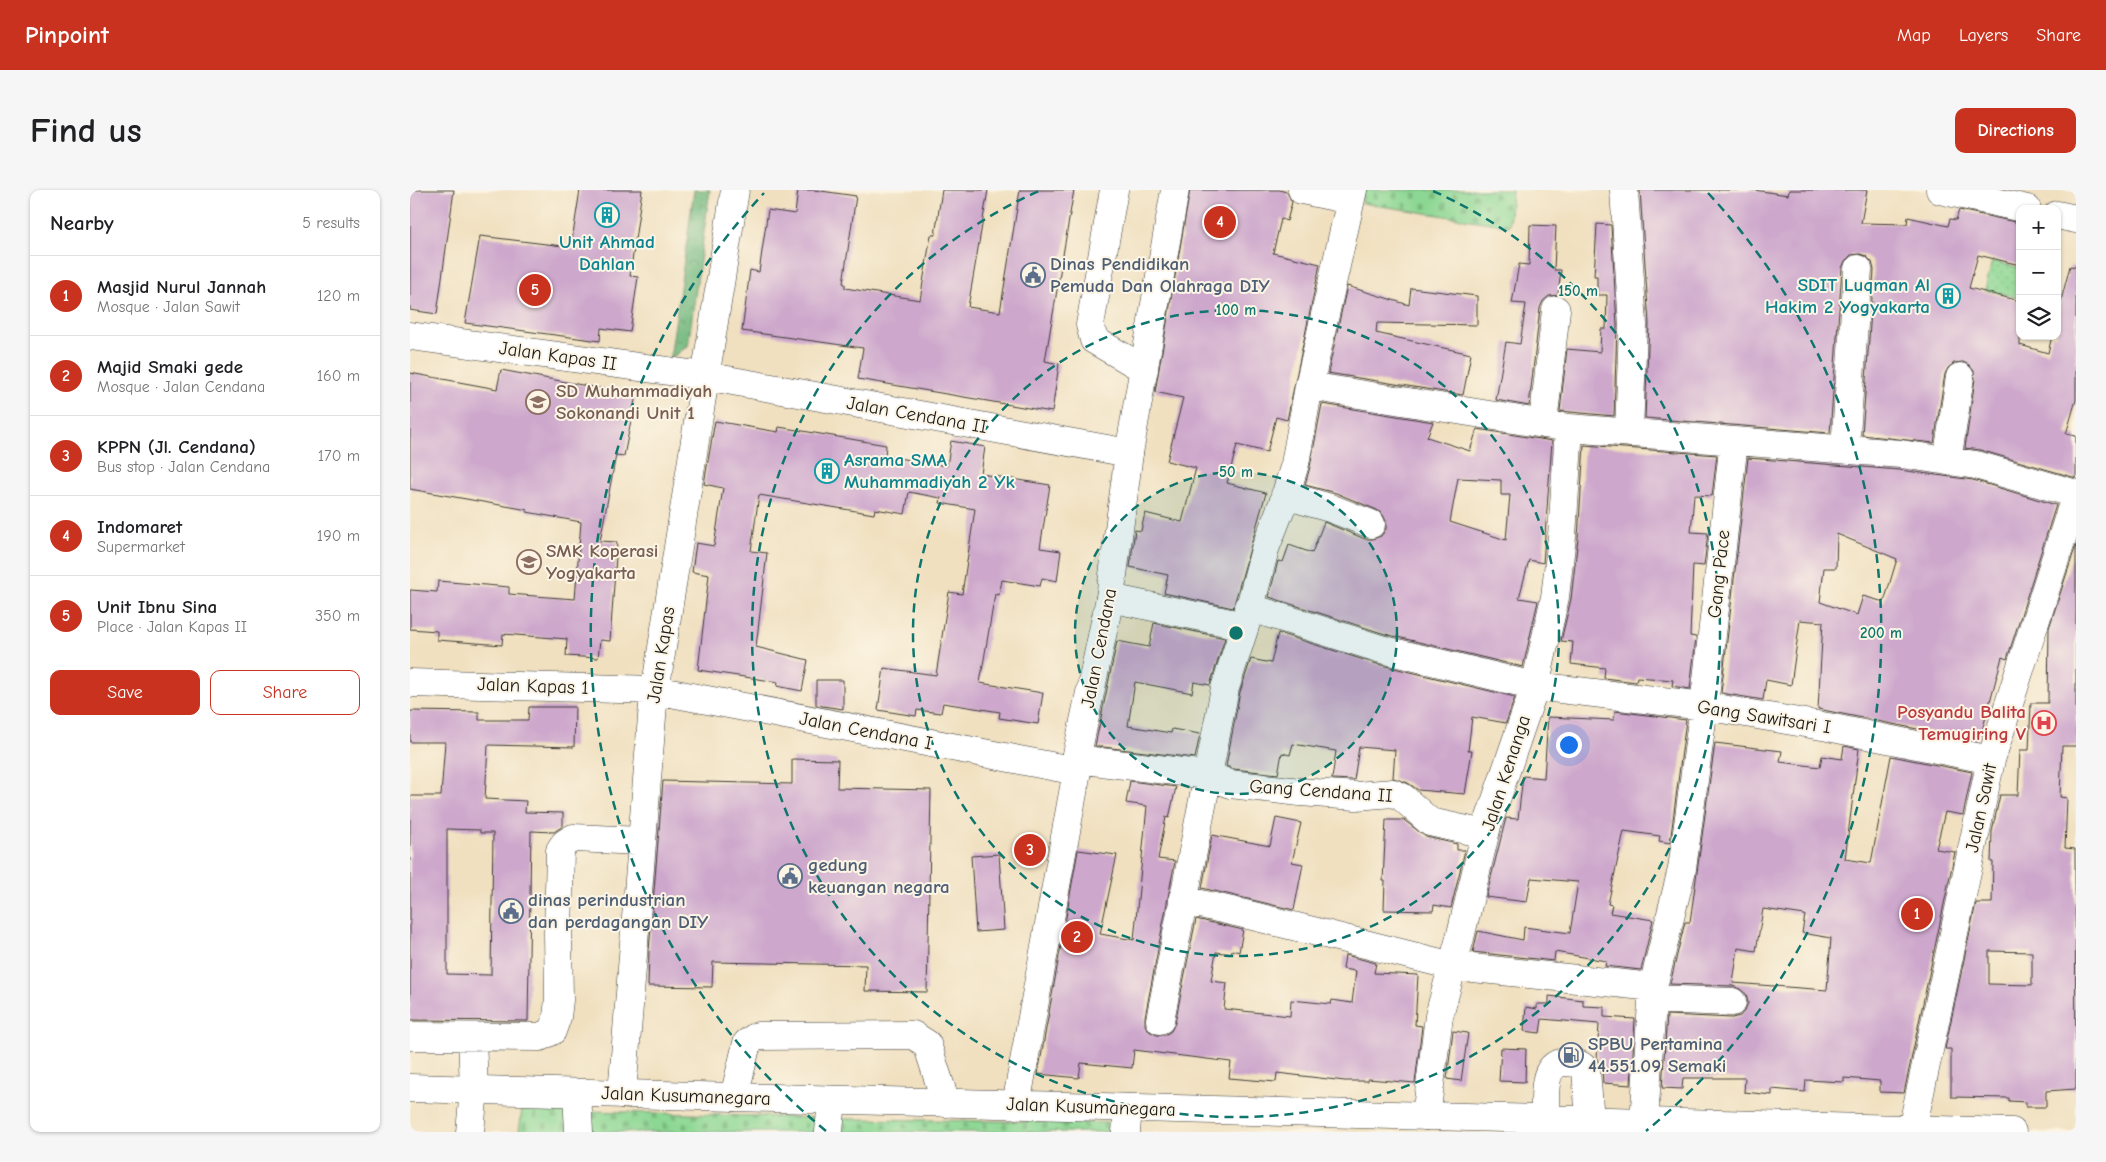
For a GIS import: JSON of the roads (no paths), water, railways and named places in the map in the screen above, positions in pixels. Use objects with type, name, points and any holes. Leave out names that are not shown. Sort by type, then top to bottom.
[{"type":"street","name":"Jalan Kapas","points":[[622,1094],[655,690],[734,190]]},
{"type":"street","points":[[1114,190],[1090,325],[1094,340],[1144,369]]},
{"type":"street","name":"Jalan Cendana","points":[[1016,1105],[1076,765],[1110,598],[1129,453],[1175,190]]},
{"type":"street","points":[[1160,1020],[1225,688],[1265,550],[1295,464],[1309,386],[1351,195],[1302,190]]},
{"type":"street","points":[[1624,190],[1633,325],[1629,434]]},
{"type":"street","points":[[1940,190],[2016,207]]},
{"type":"street","points":[[2061,216],[2076,219]]},
{"type":"street","points":[[1845,448],[1858,269]]},
{"type":"street","points":[[1542,424],[1556,310]]},
{"type":"street","name":"Jalan Kapas II","points":[[410,336],[705,376]]},
{"type":"street","name":"Jalan Cendana II","points":[[705,376],[1129,453]]},
{"type":"street","points":[[1947,461],[1960,377]]},
{"type":"street","points":[[1309,386],[1569,428],[1629,434],[1845,448],[1976,465],[2076,494]]},
{"type":"street","name":"Jalan Kenanga","points":[[1426,1116],[1439,1016],[1485,834],[1535,686],[1555,597],[1562,536],[1569,428]]},
{"type":"street","name":"Gang Pace","points":[[1644,1122],[1652,993],[1682,869],[1704,706],[1734,441]]},
{"type":"street","name":"Jalan Sawit","points":[[1912,1130],[1991,760],[2076,494]]},
{"type":"street","points":[[1285,495],[1330,508],[1371,524]]},
{"type":"street","name":"Gang Sawitsari I","points":[[1110,598],[1247,617],[1535,686],[1704,706],[1828,727],[1991,760]]},
{"type":"street","name":"Jalan Kapas 1","points":[[410,683],[655,690]]},
{"type":"street","name":"Jalan Cendana I","points":[[655,690],[1076,765],[1207,775]]},
{"type":"street","name":"Gang Cendana II","points":[[1207,775],[1230,784],[1300,792],[1356,796],[1393,793],[1402,797],[1430,822],[1485,834]]},
{"type":"street","points":[[410,1036],[540,1037],[552,1031],[557,1017],[559,1000],[560,850],[565,842],[580,838],[642,841]]},
{"type":"street","points":[[1183,900],[1453,966],[1732,1002]]},
{"type":"street","points":[[734,1097],[747,1043],[756,1036],[913,1035],[927,1044],[946,1103]]},
{"type":"street","points":[[470,1132],[474,1090],[472,1037]]},
{"type":"street","points":[[1545,1119],[1547,1073],[1552,1067],[1565,1062],[1577,1063],[1586,1070],[1590,1120]]},
{"type":"street","name":"Jalan Kusumanegara","points":[[410,1088],[1016,1105],[1127,1120],[1426,1116],[1644,1122],[1682,1127],[2012,1132]]},
{"type":"street","points":[[578,1093],[579,1132]]},
{"type":"street","points":[[829,1132],[832,1100]]},
{"type":"place","name":"Unit Ahmad Dahlan","points":[[607,215]]},
{"type":"place","name":"Indomaret","points":[[1220,222]]},
{"type":"place","name":"Dinas Pendidikan Pemuda Dan Olahraga DIY","points":[[1033,275]]},
{"type":"place","name":"Unit Ibnu Sina","points":[[535,290]]},
{"type":"place","name":"SDIT Luqman Al Hakim 2 Yogyakarta","points":[[1948,296]]},
{"type":"place","name":"SD Muhammadiyah Sokonandi Unit 1","points":[[538,402]]},
{"type":"place","name":"Asrama SMA Muhammadiyah 2 Yk","points":[[827,471]]},
{"type":"place","name":"SMK Koperasi Yogyakarta","points":[[529,562]]},
{"type":"place","name":"Posyandu Balita Temugiring V","points":[[2044,723]]},
{"type":"place","name":"KPPN (Jl. Cendana)","points":[[1030,850]]},
{"type":"place","name":"gedung keuangan negara","points":[[790,876]]},
{"type":"place","name":"dinas perindustrian dan perdagangan DIY","points":[[511,911]]},
{"type":"place","name":"Masjid Nurul Jannah","points":[[1917,914]]},
{"type":"place","name":"Majid Smaki gede","points":[[1077,937]]},
{"type":"place","name":"SPBU Pertamina 44.551.09 Semaki","points":[[1571,1055]]}]
